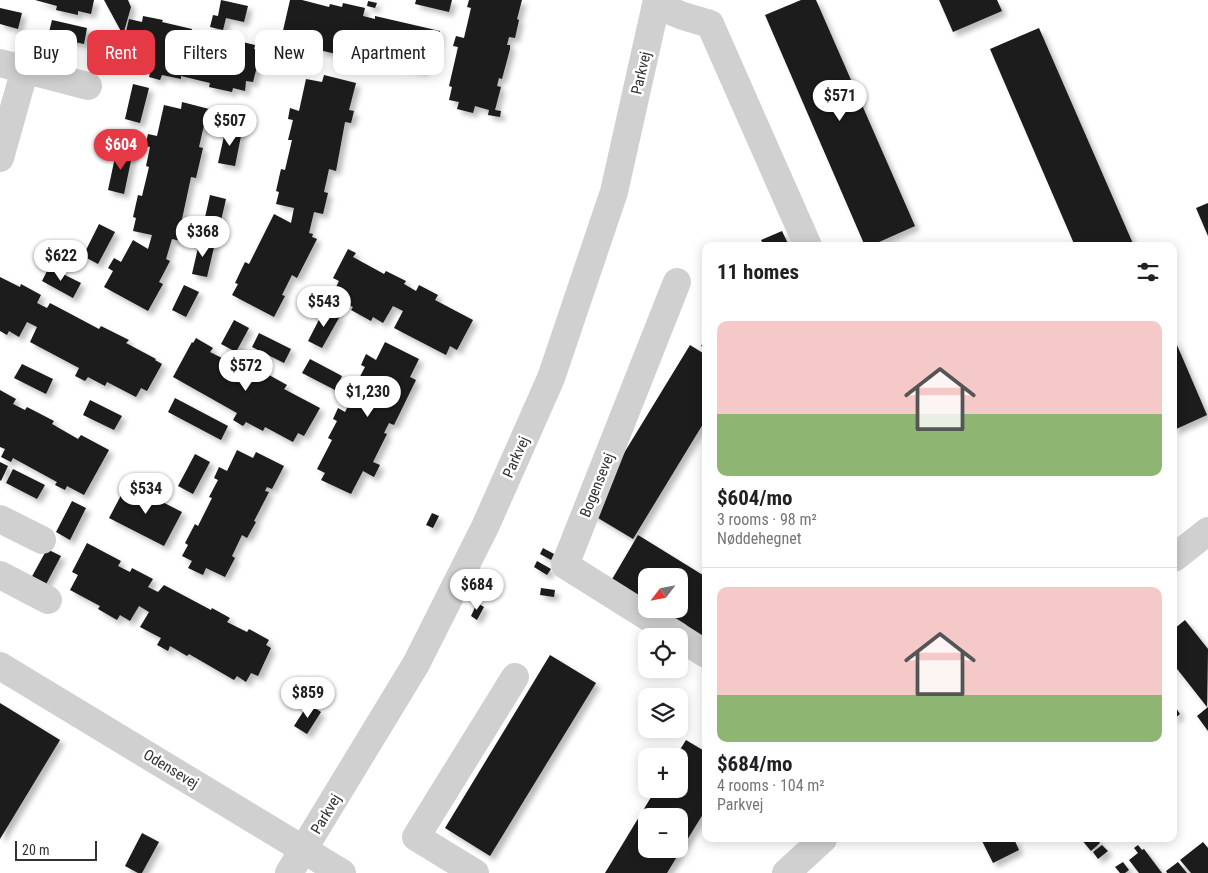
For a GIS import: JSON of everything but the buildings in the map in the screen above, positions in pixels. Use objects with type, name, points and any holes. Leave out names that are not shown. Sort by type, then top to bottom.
[{"type":"street","name":"Parkvej","points":[[289,873],[416,664],[485,527],[551,378],[614,192],[657,2],[683,16],[710,24],[806,242]]},
{"type":"street","points":[[0,158],[12,66],[88,86]]},
{"type":"street","name":"Bogensevej","points":[[664,628],[565,565],[677,282]]},
{"type":"street","points":[[0,518],[42,540]]},
{"type":"street","points":[[1177,556],[1208,531]]},
{"type":"street","points":[[0,575],[48,600]]},
{"type":"street","name":"Bogensevej","points":[[688,643],[702,652]]},
{"type":"street","name":"Odensevej","points":[[0,666],[342,873]]},
{"type":"street","points":[[475,873],[416,837],[515,677]]},
{"type":"street","points":[[786,873],[820,842]]}]
